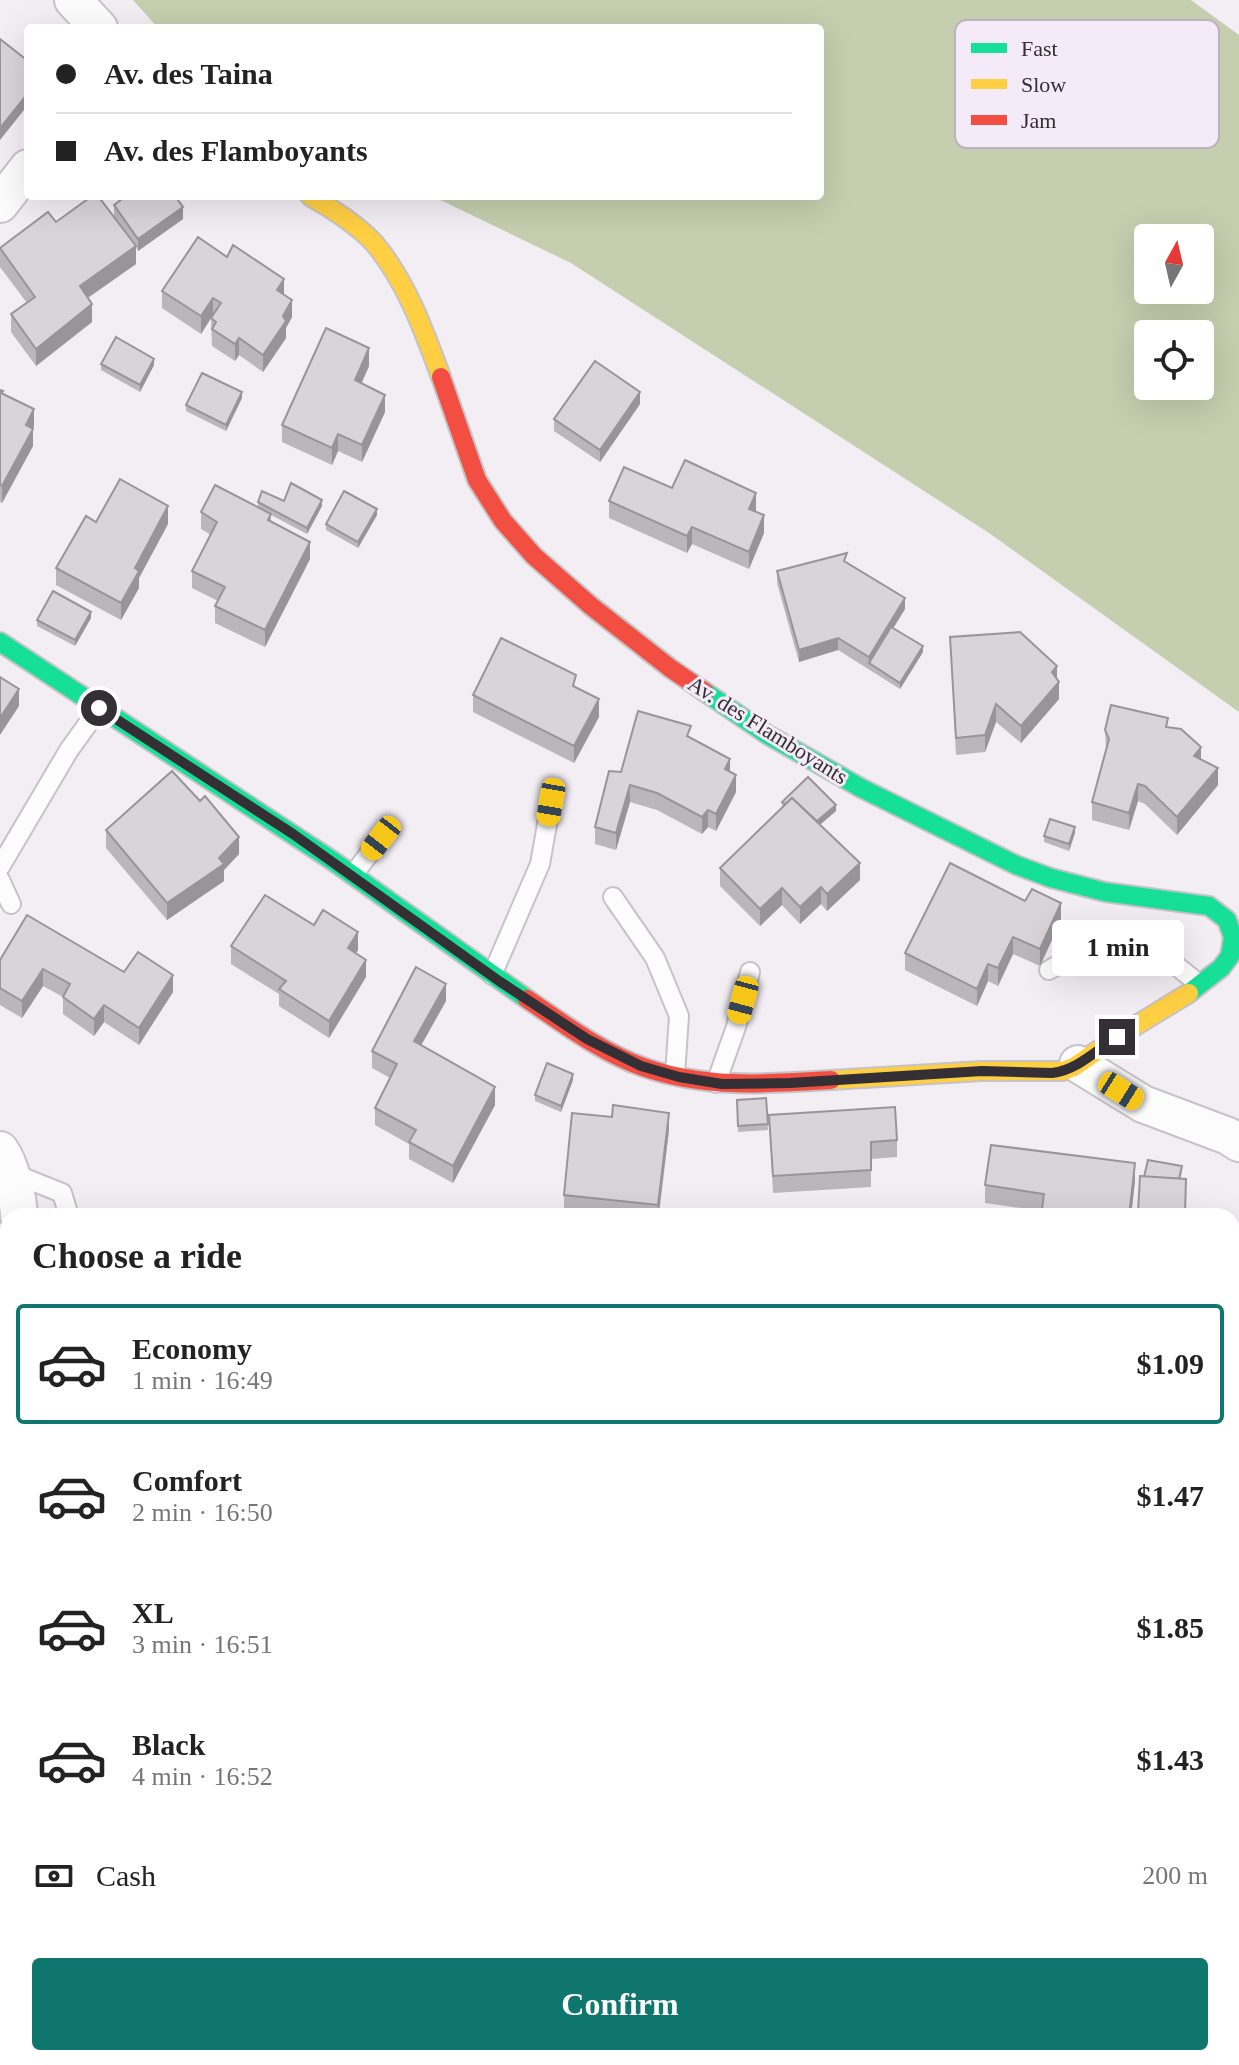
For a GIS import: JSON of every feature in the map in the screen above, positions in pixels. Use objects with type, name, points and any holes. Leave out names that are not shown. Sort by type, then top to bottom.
[{"type":"street","points":[[73,0],[95,24]]},
{"type":"street","points":[[0,204],[24,173]]},
{"type":"street","name":"Av. des Flamboyants","points":[[317,200],[373,242],[400,280],[426,336],[477,480],[500,516],[534,556],[591,606],[670,668],[768,735],[861,788],[1016,865],[1105,892],[1212,907],[1227,920],[1233,942],[1230,956],[1221,968],[1182,998],[1078,1064]]},
{"type":"street","points":[[0,642],[253,807],[587,1039],[641,1066],[716,1083],[790,1083],[982,1071],[1052,1073],[1078,1064],[1143,1104],[1239,1143]]},
{"type":"street","points":[[5,1161],[18,1208]]},
{"type":"lane","points":[[0,867],[69,750],[100,707]]},
{"type":"lane","points":[[492,975],[540,864],[551,802]]},
{"type":"lane","points":[[353,875],[381,838]]},
{"type":"lane","points":[[0,880],[11,904]]},
{"type":"lane","points":[[613,897],[655,958],[679,1016],[675,1075]]},
{"type":"lane","points":[[1049,970],[1079,953],[1168,959],[1199,984]]},
{"type":"lane","points":[[716,1083],[736,1027],[750,972]]},
{"type":"lane","points":[[5,1161],[62,1193],[67,1208]]},
{"type":"green space","points":[[133,0],[1191,0],[1218,20],[955,20],[955,148],[1219,148],[1219,20],[1239,35],[1239,712],[989,533],[571,263],[440,200],[824,200],[824,24],[154,24]]},
{"type":"building","points":[[0,39],[24,58],[24,98],[0,128]]},
{"type":"building","points":[[86,200],[101,200],[136,246],[80,286],[92,304],[36,349],[11,314],[35,297],[0,248],[48,212],[56,222]]},
{"type":"building","points":[[121,200],[178,200],[183,207],[138,239],[114,205]]},
{"type":"building","points":[[198,237],[227,257],[233,245],[284,279],[277,290],[292,300],[283,316],[286,321],[263,355],[239,338],[235,344],[212,329],[216,322],[211,318],[221,303],[213,298],[201,316],[162,291]]},
{"type":"building","points":[[326,328],[369,348],[355,380],[385,395],[362,445],[338,434],[332,448],[282,425]]},
{"type":"building","points":[[116,337],[154,359],[140,385],[101,364]]},
{"type":"building","points":[[595,361],[640,392],[600,450],[554,419]]},
{"type":"building","points":[[202,373],[242,392],[226,425],[186,405]]},
{"type":"building","points":[[0,390],[34,409],[26,425],[33,429],[2,486],[0,485]]},
{"type":"building","points":[[685,460],[756,493],[749,509],[764,515],[749,552],[692,527],[687,536],[609,501],[624,467],[672,488]]},
{"type":"building","points":[[120,479],[168,506],[135,568],[139,571],[121,603],[56,568],[86,516],[96,522]]},
{"type":"building","points":[[291,483],[322,500],[307,528],[258,502],[262,491],[284,501]]},
{"type":"building","points":[[215,485],[271,514],[268,520],[310,542],[265,630],[215,606],[225,587],[192,571],[217,522],[201,512]]},
{"type":"building","points":[[344,491],[377,509],[358,542],[326,524]]},
{"type":"building","points":[[847,553],[844,561],[905,598],[869,657],[838,638],[799,650],[777,571]]},
{"type":"building","points":[[53,591],[91,612],[75,640],[37,620]]},
{"type":"building","points":[[891,627],[923,646],[900,683],[869,663]]},
{"type":"building","points":[[1020,632],[1057,666],[1052,672],[1059,682],[1021,726],[996,704],[985,735],[956,738],[950,637]]},
{"type":"building","points":[[501,638],[576,675],[573,686],[599,699],[574,746],[473,695]]},
{"type":"building","points":[[0,677],[19,689],[0,718]]},
{"type":"building","points":[[1111,705],[1168,718],[1166,727],[1181,729],[1201,747],[1194,756],[1218,768],[1177,817],[1145,786],[1138,784],[1129,813],[1092,802],[1109,739],[1105,730]]},
{"type":"building","points":[[638,711],[691,726],[687,736],[730,759],[725,769],[736,775],[716,814],[708,810],[702,817],[657,793],[630,785],[616,833],[595,827],[609,771],[621,772]]},
{"type":"building","points":[[172,771],[200,801],[205,796],[239,837],[219,858],[224,864],[167,903],[106,830]]},
{"type":"building","points":[[808,777],[836,805],[817,821],[792,798],[785,804],[782,802]]},
{"type":"building","points":[[792,798],[860,863],[827,894],[821,887],[800,907],[782,888],[760,909],[720,868]]},
{"type":"building","points":[[1050,819],[1075,827],[1069,844],[1044,836]]},
{"type":"building","points":[[950,863],[1025,901],[1032,889],[1061,903],[1040,949],[1013,937],[998,968],[988,964],[977,989],[905,953]]},
{"type":"building","points":[[265,895],[314,925],[323,910],[358,932],[348,948],[366,960],[329,1021],[279,989],[286,981],[231,946]]},
{"type":"building","points":[[27,915],[124,972],[138,952],[173,975],[139,1028],[104,1005],[94,1019],[63,997],[70,984],[43,969],[22,1001],[0,988],[0,960]]},
{"type":"building","points":[[416,967],[446,984],[414,1041],[495,1087],[453,1166],[409,1142],[416,1130],[375,1108],[397,1064],[372,1051]]},
{"type":"building","points":[[547,1063],[573,1074],[561,1106],[535,1095]]},
{"type":"building","points":[[766,1098],[768,1124],[738,1126],[737,1100]]},
{"type":"building","points":[[613,1105],[669,1113],[658,1205],[564,1195],[572,1113],[612,1117]]},
{"type":"building","points":[[895,1107],[897,1140],[871,1142],[871,1170],[773,1176],[769,1115]]},
{"type":"building","points":[[991,1145],[1135,1163],[1130,1208],[1042,1208],[1044,1194],[985,1185]]},
{"type":"building","points":[[1148,1160],[1182,1166],[1179,1179],[1144,1177]]},
{"type":"building","points":[[1140,1176],[1186,1179],[1185,1208],[1138,1208]]},
{"type":"traffic: fast","points":[[0,642],[333,861],[527,999]]},
{"type":"traffic: fast","points":[[705,692],[768,735],[861,788],[1016,865],[1105,892],[1209,906],[1227,920],[1233,937],[1230,956],[1221,968],[1189,993]]},
{"type":"traffic: slow","points":[[316,200],[361,231],[386,259],[414,308],[441,377]]},
{"type":"traffic: slow","points":[[831,1080],[982,1071],[1063,1071],[1189,993]]},
{"type":"traffic: jam","points":[[441,377],[477,480],[503,521],[534,556],[591,606],[705,692]]},
{"type":"traffic: jam","points":[[527,999],[612,1054],[666,1074],[736,1083],[831,1080]]},
{"type":"route","points":[[99,708],[293,834],[499,981],[587,1039],[641,1066],[679,1077],[722,1084],[982,1071],[1052,1073],[1074,1067],[1117,1037]]}]
